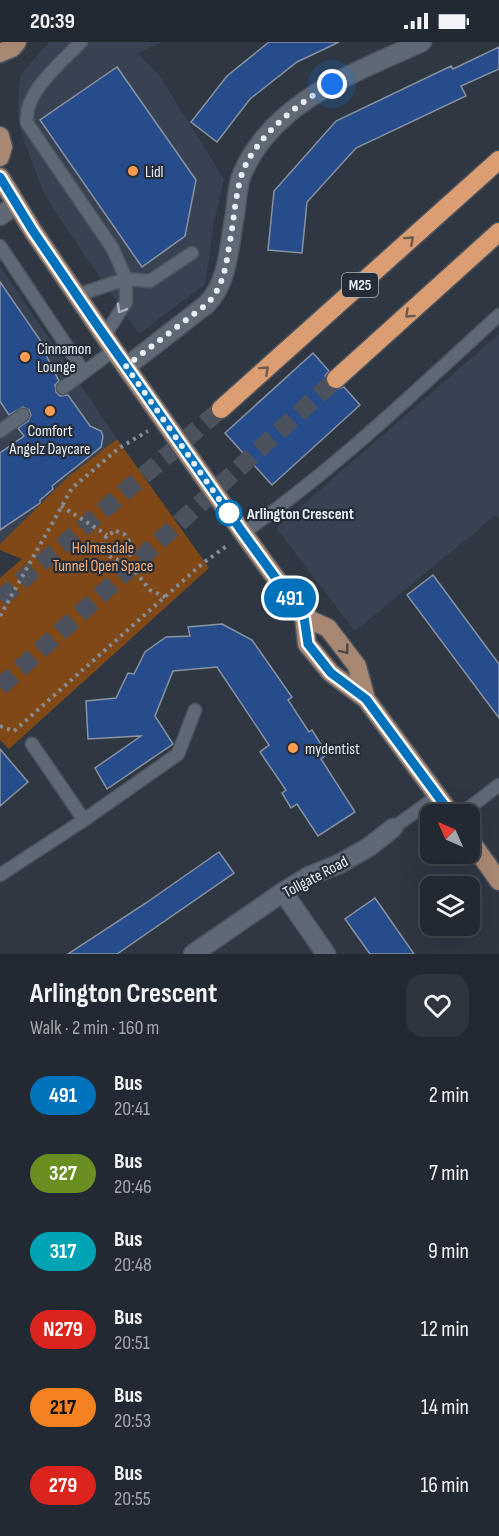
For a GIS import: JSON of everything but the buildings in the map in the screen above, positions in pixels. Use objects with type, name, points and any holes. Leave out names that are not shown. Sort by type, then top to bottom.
[{"type":"highway","name":"M25","points":[[221,409],[499,160]]},
{"type":"highway","points":[[336,379],[499,232]]},
{"type":"main road","points":[[0,53],[12,48],[17,42]]},
{"type":"main road","points":[[0,136],[3,147],[0,157]]},
{"type":"main road","points":[[0,177],[126,366],[304,617],[308,644],[331,673],[366,699],[443,804]]},
{"type":"main road","points":[[304,617],[328,628],[357,666],[366,699]]},
{"type":"main road","points":[[480,854],[499,881]]},
{"type":"street","points":[[126,366],[215,296],[224,275],[241,177],[249,160],[280,121],[296,107],[332,84],[422,42]]},
{"type":"street","points":[[0,216],[16,204]]},
{"type":"street","name":"Tollgate Road","points":[[193,954],[283,892],[309,876],[339,864],[369,847],[393,828]]},
{"type":"street","points":[[283,892],[326,954]]},
{"type":"lane","points":[[63,388],[84,372],[110,342],[126,302],[126,279],[113,249],[27,123],[26,114],[29,103],[36,91],[81,42]]},
{"type":"lane","points":[[0,246],[84,372]]},
{"type":"lane","points":[[77,295],[126,279],[150,281],[192,253]]},
{"type":"lane","points":[[243,533],[284,504],[374,430],[499,315]]},
{"type":"lane","points":[[0,431],[23,415]]},
{"type":"lane","points":[[0,875],[178,754],[195,710]]},
{"type":"lane","points":[[32,744],[84,820]]},
{"type":"lane","points":[[474,804],[499,785]]},
{"type":"lane","name":"Tollgate Road","points":[[393,828],[436,796]]},
{"type":"path","points":[[0,616],[72,488],[119,448],[165,422]]},
{"type":"path","points":[[62,506],[107,535]]},
{"type":"path","points":[[116,531],[124,534],[129,540],[132,552],[126,560],[117,561],[105,551],[103,543],[107,535],[116,531]]},
{"type":"path","points":[[0,726],[14,731],[203,563],[243,533]]},
{"type":"path","points":[[126,560],[150,590],[165,597]]},
{"type":"shaded area","points":[[49,42],[162,42],[138,53],[159,75],[224,179],[215,217],[205,284],[139,334],[42,189],[22,135],[18,111],[21,74]]},
{"type":"shaded area","points":[[0,266],[117,439],[69,476],[0,544]]},
{"type":"shaded area","points":[[499,334],[499,519],[496,515],[355,631],[276,528]]},
{"type":"green space","name":"Holmesdale Tunnel Open Space","points":[[117,439],[209,568],[9,749],[0,740],[0,578],[22,559],[0,550],[0,544],[69,476]]},
{"type":"tunnel","points":[[0,687],[336,379]]},
{"type":"tunnel","points":[[0,599],[221,409]]},
{"type":"bus line","name":"491","points":[[0,177],[33,231],[95,322],[304,617],[308,644],[331,673],[366,699],[443,804]]},
{"type":"place","name":"Lidl","points":[[133,171]]},
{"type":"place","name":"Cinnamon Lounge","points":[[25,357]]},
{"type":"place","name":"Comfort Angelz Daycare","points":[[50,411]]},
{"type":"place","name":"Arlington Crescent","points":[[229,513]]},
{"type":"place","name":"mydentist","points":[[293,748]]},
{"type":"route","points":[[229,513],[230,515],[126,366],[215,296],[224,275],[241,177],[249,160],[280,121],[314,94],[332,84]]}]
